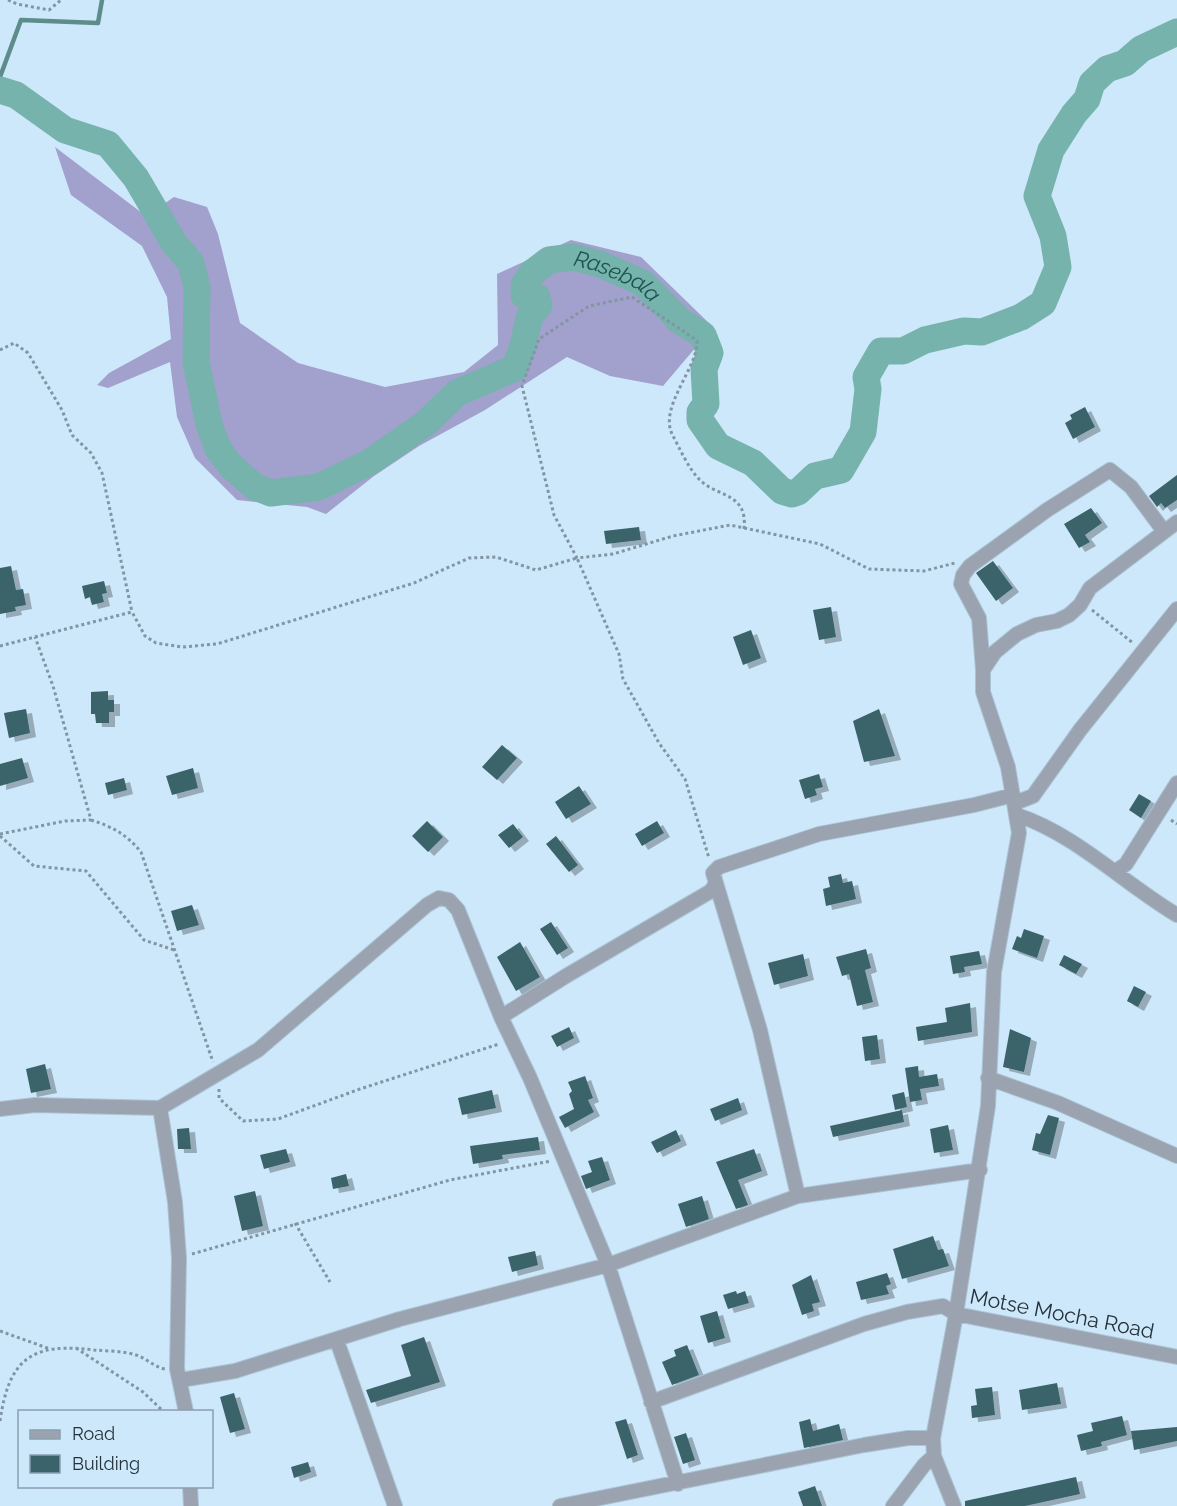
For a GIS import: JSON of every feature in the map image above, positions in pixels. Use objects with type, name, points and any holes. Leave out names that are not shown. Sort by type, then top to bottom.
[{"type":"street","points":[[651,1402],[875,1321],[943,1306],[956,1314],[980,1170],[988,1106],[994,972],[1019,832],[1008,767],[983,692],[979,618],[961,584],[963,575],[970,566],[1047,510],[1110,470],[1131,487],[1163,530]]},
{"type":"street","points":[[983,670],[994,652],[1017,634],[1036,625],[1057,621],[1080,605],[1090,588],[1163,530],[1177,522]]},
{"type":"street","points":[[501,1017],[566,975],[711,891],[719,867],[819,834],[1015,804],[1033,796],[1080,730],[1177,609]]},
{"type":"street","points":[[1116,871],[1126,864],[1177,783]]},
{"type":"street","points":[[1015,804],[1052,831],[1116,871],[1177,915]]},
{"type":"street","points":[[715,878],[760,1030],[798,1196]]},
{"type":"street","points":[[0,1109],[35,1105],[160,1108],[218,1076],[258,1050],[427,905],[439,898],[449,900],[458,910],[501,1017],[608,1265],[678,1484]]},
{"type":"street","points":[[988,1078],[1058,1103],[1177,1156]]},
{"type":"street","points":[[160,1108],[175,1202],[179,1258],[179,1374],[186,1410]]},
{"type":"street","points":[[179,1374],[235,1371],[337,1341],[400,1319],[608,1265],[798,1196],[980,1170]]},
{"type":"street","name":"Motse Mocha Road","points":[[954,1506],[934,1456],[933,1438],[956,1314],[1177,1357]]},
{"type":"street","points":[[337,1341],[394,1506]]},
{"type":"street","points":[[561,1506],[864,1445],[909,1438],[933,1438]]},
{"type":"street","points":[[893,1506],[915,1476],[934,1456]]},
{"type":"street","points":[[190,1488],[191,1506]]},
{"type":"path","points":[[8,0],[16,4],[49,10],[61,0]]},
{"type":"path","points":[[715,878],[685,779],[659,743],[623,679],[618,654],[577,558],[554,514],[522,386],[539,339],[589,306],[632,297],[697,341],[697,352],[678,392],[671,430],[702,483],[725,492],[738,503],[745,520],[744,529]]},
{"type":"path","points":[[0,350],[14,343],[28,353],[62,410],[72,435],[91,453],[102,473],[132,612],[145,636],[156,643],[182,647],[217,644],[414,582],[469,558],[496,557],[536,570],[577,558],[613,554],[673,536],[730,525],[820,544],[869,569],[924,571],[956,562],[964,562],[970,566]]},
{"type":"path","points":[[1080,605],[1096,611],[1143,653]]},
{"type":"path","points":[[0,646],[132,612]]},
{"type":"path","points":[[35,637],[53,686],[91,820]]},
{"type":"path","points":[[0,835],[65,821],[91,820],[113,827],[128,836],[141,852],[218,1076],[219,1098],[243,1121],[278,1119],[370,1085],[512,1040]]},
{"type":"path","points":[[0,835],[34,866],[86,871],[144,940],[174,950]]},
{"type":"path","points":[[179,1258],[450,1180],[563,1158]]},
{"type":"path","points":[[295,1223],[330,1282]]},
{"type":"path","points":[[0,1331],[51,1349]]},
{"type":"path","points":[[75,1347],[144,1392],[162,1410]]},
{"type":"path","points":[[0,1421],[5,1391],[16,1369],[30,1356],[51,1349],[75,1347],[136,1354],[162,1369],[179,1374]]},
{"type":"shaded area","points":[[55,147],[146,216],[174,197],[207,207],[218,234],[240,323],[298,363],[385,387],[464,372],[498,345],[497,274],[571,240],[641,257],[713,327],[663,386],[610,376],[567,357],[485,410],[419,446],[374,476],[326,514],[307,507],[237,500],[195,458],[177,417],[170,362],[108,388],[97,385],[109,373],[171,339],[167,297],[142,246],[71,195]]},
{"type":"building","points":[[1085,407],[1095,427],[1073,439],[1065,423],[1072,419],[1070,415]]},
{"type":"building","points":[[1177,475],[1177,500],[1165,508],[1161,503],[1157,507],[1149,496]]},
{"type":"building","points":[[1091,508],[1102,523],[1085,535],[1090,542],[1079,548],[1064,524]]},
{"type":"building","points":[[639,527],[641,540],[606,544],[604,531]]},
{"type":"building","points":[[993,561],[1013,588],[996,601],[976,573]]},
{"type":"building","points":[[11,566],[16,590],[23,589],[26,605],[15,607],[16,611],[0,614],[0,568]]},
{"type":"building","points":[[104,581],[107,593],[102,594],[104,602],[92,605],[90,597],[85,599],[82,586]]},
{"type":"building","points":[[831,607],[836,637],[819,640],[813,610]]},
{"type":"building","points":[[751,630],[761,658],[743,665],[733,637]]},
{"type":"building","points":[[108,691],[108,700],[114,700],[114,712],[109,712],[109,723],[96,723],[95,714],[91,714],[91,692]]},
{"type":"building","points":[[26,709],[30,733],[9,738],[4,713]]},
{"type":"building","points":[[879,709],[895,756],[864,762],[853,721]]},
{"type":"building","points":[[502,745],[517,758],[497,780],[482,767]]},
{"type":"building","points":[[22,758],[28,778],[0,786],[0,764]]},
{"type":"building","points":[[193,768],[198,788],[172,795],[166,776]]},
{"type":"building","points":[[819,774],[823,787],[815,789],[817,795],[805,799],[799,780]]},
{"type":"building","points":[[124,778],[127,790],[108,795],[105,783]]},
{"type":"building","points":[[579,786],[591,804],[566,819],[555,802]]},
{"type":"building","points":[[1139,794],[1151,801],[1141,818],[1129,810]]},
{"type":"building","points":[[427,821],[443,837],[428,852],[412,836]]},
{"type":"building","points":[[657,821],[664,833],[642,846],[635,834]]},
{"type":"building","points":[[513,824],[523,837],[509,848],[498,835]]},
{"type":"building","points":[[556,836],[578,865],[569,872],[546,844]]},
{"type":"building","points":[[841,874],[843,883],[852,881],[856,899],[826,906],[823,889],[830,887],[828,877]]},
{"type":"building","points":[[192,905],[199,925],[177,931],[171,911]]},
{"type":"building","points":[[551,922],[568,948],[557,955],[540,929]]},
{"type":"building","points":[[1024,929],[1044,936],[1037,958],[1012,949],[1017,936],[1021,938]]},
{"type":"building","points":[[520,942],[540,977],[516,991],[497,957]]},
{"type":"building","points":[[866,949],[871,968],[865,970],[873,1002],[857,1006],[849,974],[842,976],[836,957]]},
{"type":"building","points":[[979,951],[982,964],[964,967],[965,972],[953,974],[950,956]]},
{"type":"building","points":[[803,954],[808,976],[774,985],[768,963]]},
{"type":"building","points":[[1064,955],[1082,964],[1076,974],[1059,965]]},
{"type":"building","points":[[1134,986],[1146,992],[1138,1007],[1127,1001]]},
{"type":"building","points":[[970,1003],[972,1032],[918,1041],[916,1027],[947,1022],[945,1008]]},
{"type":"building","points":[[569,1027],[574,1038],[557,1047],[551,1036]]},
{"type":"building","points":[[1010,1029],[1031,1038],[1024,1072],[1003,1067]]},
{"type":"building","points":[[877,1035],[880,1059],[865,1061],[862,1037]]},
{"type":"building","points":[[45,1064],[51,1089],[31,1093],[26,1069]]},
{"type":"building","points":[[918,1066],[919,1077],[937,1074],[939,1086],[920,1089],[922,1100],[910,1102],[905,1068]]},
{"type":"building","points":[[585,1076],[593,1098],[588,1100],[594,1112],[565,1128],[559,1117],[574,1109],[569,1094],[572,1091],[568,1082]]},
{"type":"building","points":[[492,1090],[496,1108],[462,1115],[458,1098]]},
{"type":"building","points":[[904,1092],[907,1107],[895,1110],[892,1095]]},
{"type":"building","points":[[738,1098],[742,1110],[715,1121],[710,1109]]},
{"type":"building","points":[[902,1110],[904,1122],[833,1137],[830,1126]]},
{"type":"building","points":[[1048,1115],[1059,1118],[1050,1155],[1032,1150],[1036,1133],[1040,1134]]},
{"type":"building","points":[[948,1125],[953,1150],[934,1153],[930,1129]]},
{"type":"building","points":[[189,1128],[191,1149],[178,1149],[177,1129]]},
{"type":"building","points":[[676,1130],[681,1141],[657,1153],[651,1142]]},
{"type":"building","points":[[538,1137],[540,1150],[502,1155],[503,1159],[473,1164],[470,1146]]},
{"type":"building","points":[[286,1149],[290,1162],[264,1169],[260,1155]]},
{"type":"building","points":[[754,1149],[762,1171],[738,1180],[748,1205],[736,1209],[716,1162]]},
{"type":"building","points":[[602,1157],[610,1180],[586,1189],[581,1176],[592,1172],[588,1161]]},
{"type":"building","points":[[346,1174],[349,1186],[333,1189],[331,1178]]},
{"type":"building","points":[[255,1191],[263,1226],[242,1231],[234,1196]]},
{"type":"building","points":[[702,1196],[709,1219],[686,1227],[678,1204]]},
{"type":"building","points":[[933,1236],[938,1250],[943,1249],[949,1266],[902,1279],[893,1249]]},
{"type":"building","points":[[535,1251],[538,1265],[512,1272],[508,1257]]},
{"type":"building","points":[[887,1273],[891,1284],[886,1286],[889,1294],[861,1300],[856,1282]]},
{"type":"building","points":[[811,1275],[820,1302],[812,1304],[814,1311],[802,1315],[792,1285]]},
{"type":"building","points":[[736,1291],[737,1294],[745,1291],[749,1303],[728,1309],[723,1295]]},
{"type":"building","points":[[717,1311],[725,1338],[708,1343],[700,1316]]},
{"type":"building","points":[[424,1337],[440,1382],[371,1403],[366,1390],[411,1376],[401,1345]]},
{"type":"building","points":[[687,1345],[699,1375],[672,1385],[662,1362],[676,1356],[674,1350]]},
{"type":"building","points":[[1057,1383],[1061,1404],[1022,1410],[1019,1390]]},
{"type":"building","points":[[992,1387],[995,1415],[972,1418],[971,1406],[977,1405],[975,1389]]},
{"type":"building","points":[[234,1393],[245,1429],[230,1433],[220,1397]]},
{"type":"building","points":[[1122,1416],[1127,1435],[1101,1442],[1102,1446],[1081,1451],[1077,1435],[1093,1431],[1091,1423]]},
{"type":"building","points":[[626,1419],[638,1455],[627,1459],[615,1422]]},
{"type":"building","points":[[810,1419],[813,1431],[839,1424],[843,1440],[804,1448],[799,1422]]},
{"type":"building","points":[[1177,1427],[1177,1441],[1134,1450],[1131,1431]]},
{"type":"building","points":[[686,1433],[695,1460],[683,1464],[674,1437]]},
{"type":"building","points":[[308,1462],[311,1472],[294,1478],[291,1467]]},
{"type":"building","points":[[1076,1477],[1080,1494],[1025,1506],[965,1506],[965,1501]]},
{"type":"building","points":[[815,1486],[822,1506],[803,1506],[798,1492]]},
{"type":"waterway","points":[[0,77],[21,20],[98,23],[102,0]]},
{"type":"waterway","name":"Rasebala","points":[[0,90],[16,95],[65,130],[108,144],[136,178],[174,243],[191,263],[197,287],[196,362],[209,424],[218,449],[231,466],[255,487],[271,493],[319,487],[370,462],[426,423],[457,393],[515,368],[529,318],[539,305],[537,297],[528,298],[524,295],[524,285],[532,273],[549,260],[573,257],[600,264],[643,283],[680,321],[703,335],[710,353],[704,369],[706,404],[700,412],[700,420],[718,446],[753,463],[782,491],[792,494],[798,492],[815,476],[841,470],[863,432],[868,389],[866,377],[881,351],[903,351],[925,340],[964,331],[982,332],[1021,317],[1043,303],[1058,267],[1053,236],[1037,196],[1051,150],[1074,114],[1087,99],[1092,83],[1107,69],[1125,63],[1141,49],[1177,32]]}]
